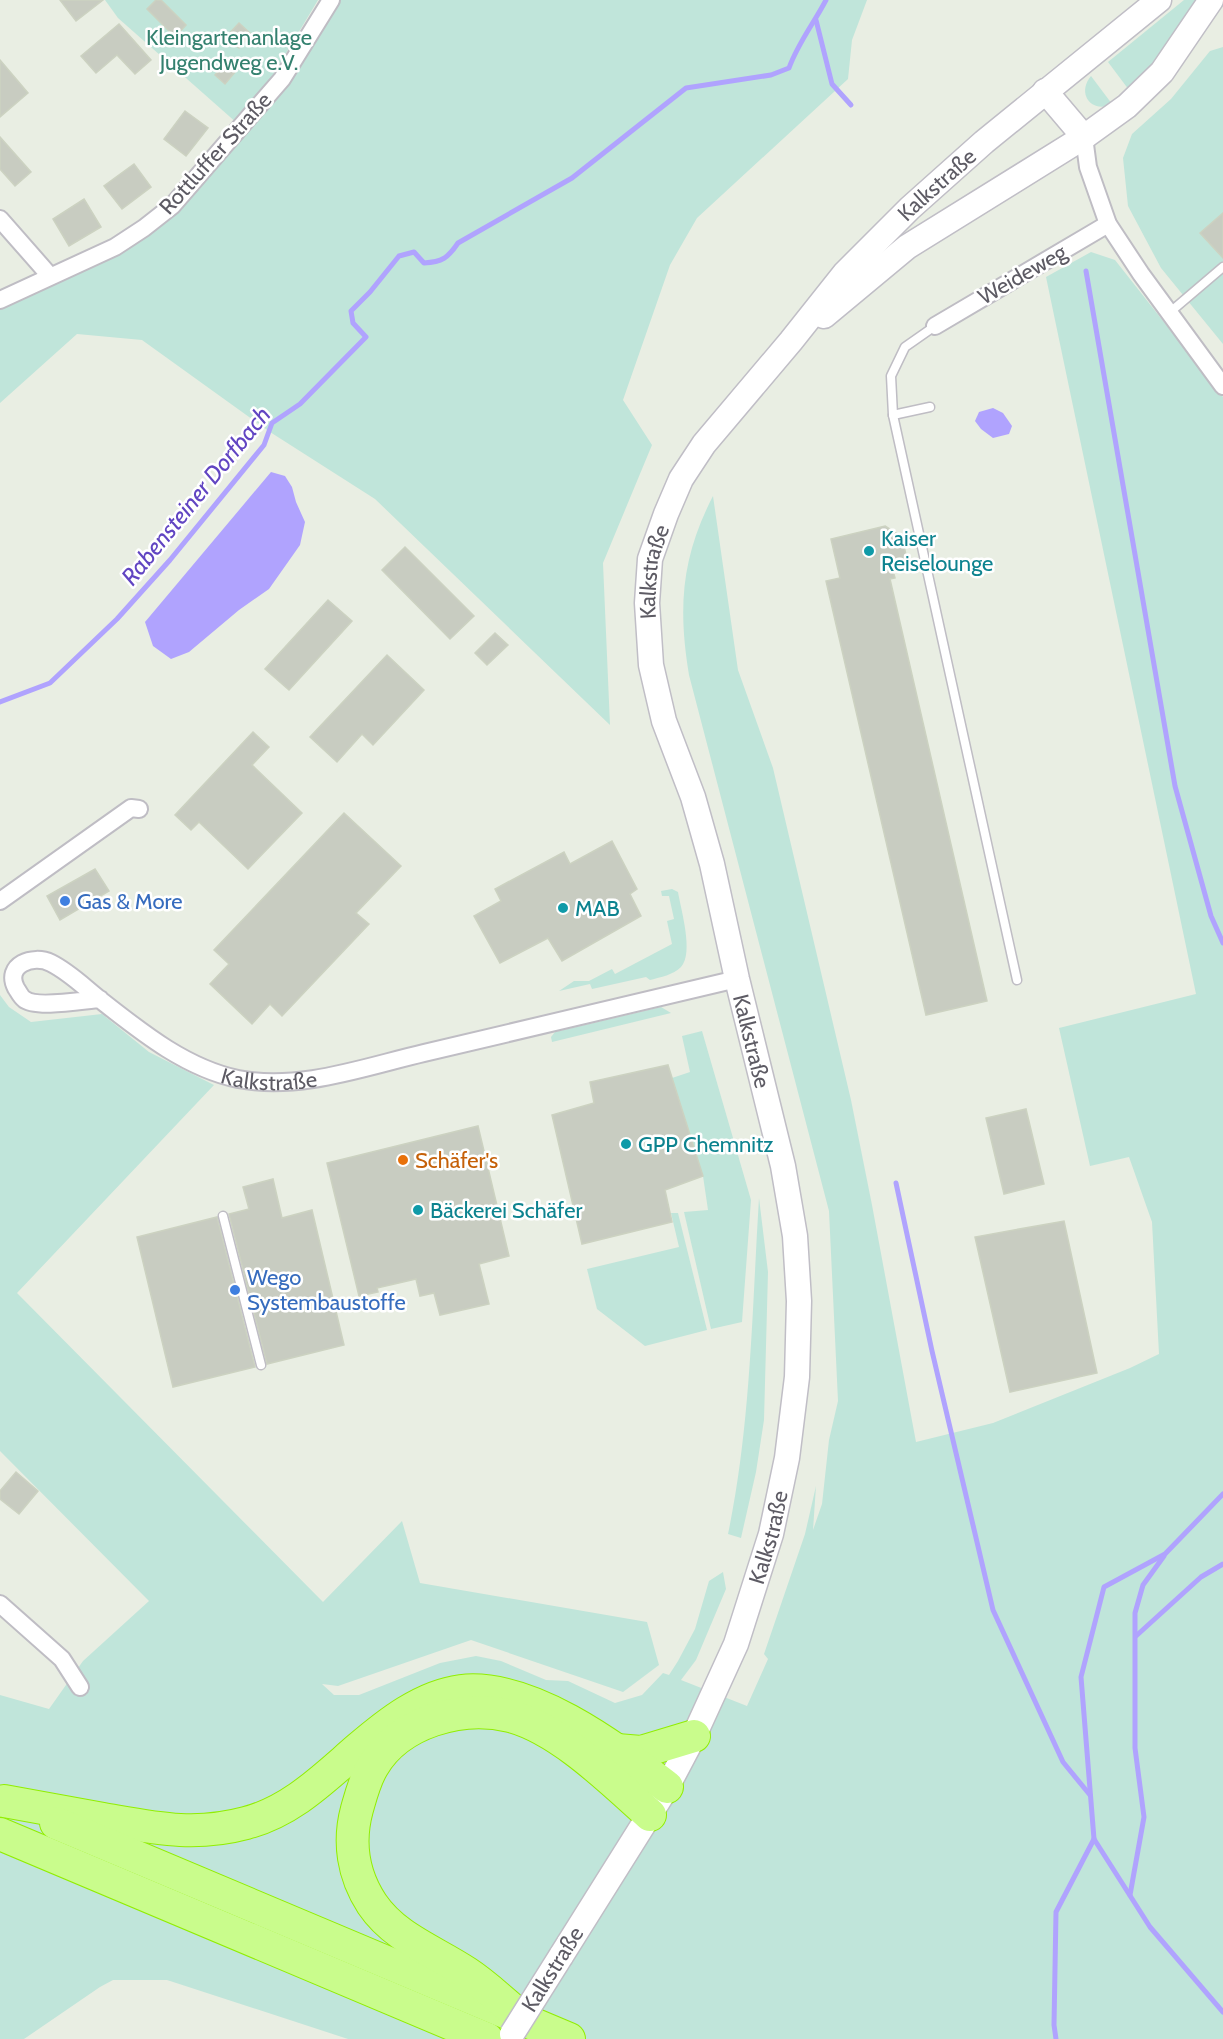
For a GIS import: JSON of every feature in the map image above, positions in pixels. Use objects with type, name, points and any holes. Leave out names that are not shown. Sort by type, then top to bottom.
[{"type":"highway","points":[[2,1800],[171,1831],[204,1831],[247,1823],[284,1809],[399,1716],[417,1706],[460,1691],[488,1691],[537,1704],[617,1750],[667,1787]]},
{"type":"highway","points":[[516,2029],[468,1973],[422,1948],[391,1926],[372,1904],[359,1880],[351,1837],[360,1796],[373,1765],[393,1744],[410,1731],[437,1718],[482,1712],[510,1716],[533,1724],[553,1736],[601,1771],[650,1815]]},
{"type":"highway","points":[[617,1750],[641,1752],[694,1736]]},
{"type":"highway","points":[[2,1800],[516,2029],[569,2039]]},
{"type":"highway","points":[[0,1834],[487,2039]]},
{"type":"main road","name":"Kalkstraße","points":[[516,2029],[667,1787],[694,1736],[736,1644],[771,1534],[787,1458],[797,1377],[799,1301],[795,1236],[783,1166],[737,979],[712,864],[693,797],[664,721],[651,665],[647,603],[650,559],[681,479],[704,444],[845,273],[910,208],[984,142],[1159,0]]},
{"type":"main road","name":"Kalkstraße","points":[[791,341],[907,247],[1084,137],[1126,106],[1162,72],[1211,0]]},
{"type":"main road","points":[[1045,91],[1084,137]]},
{"type":"street","name":"Rottluffer Straße","points":[[0,300],[115,247],[172,206],[282,79],[331,0]]},
{"type":"street","points":[[1084,137],[1088,167],[1108,224],[1141,274],[1223,386]]},
{"type":"street","points":[[0,219],[50,276]]},
{"type":"street","name":"Weideweg","points":[[936,326],[1108,224]]},
{"type":"street","points":[[0,901],[131,808],[139,808]]},
{"type":"street","name":"Kalkstraße","points":[[100,999],[39,1004],[29,1002],[15,987],[13,978],[18,966],[30,960],[43,960],[69,974],[167,1049],[195,1065],[218,1074],[264,1083],[321,1078],[737,979]]},
{"type":"street","points":[[0,1605],[62,1659],[80,1687]]},
{"type":"lane","points":[[1169,313],[1223,267]]},
{"type":"lane","points":[[936,326],[905,347],[891,376],[893,415],[1017,980]]},
{"type":"lane","points":[[893,415],[930,406]]},
{"type":"lane","points":[[223,1216],[261,1365]]},
{"type":"green space","name":"Kleingartenanlage Jugendweg e.V.","points":[[105,0],[318,0],[273,75],[238,124],[118,18]]},
{"type":"green space","points":[[340,0],[867,0],[852,40],[848,79],[697,218],[670,265],[623,400],[652,445],[603,563],[610,725],[375,499],[270,432],[142,340],[77,334],[0,403],[0,303],[178,210],[287,87]]},
{"type":"green space","points":[[1184,0],[1198,0],[1150,68],[1129,90],[1108,62]]},
{"type":"green space","points":[[1223,47],[1223,344],[1161,268],[1128,206],[1123,158],[1132,134],[1171,99],[1210,51]]},
{"type":"green space","points":[[1091,76],[1112,104],[1098,106],[1088,100],[1085,89]]},
{"type":"green space","points":[[1091,252],[1115,260],[1223,397],[1223,2039],[348,2039],[167,1980],[113,1980],[24,2039],[0,2039],[0,1695],[49,1709],[83,1661],[149,1601],[0,1451],[0,995],[9,1007],[31,1022],[102,1014],[149,1052],[214,1085],[17,1293],[323,1602],[402,1521],[420,1583],[647,1622],[659,1665],[623,1692],[471,1640],[338,1686],[322,1684],[334,1695],[359,1695],[440,1663],[476,1656],[501,1661],[546,1680],[568,1681],[615,1703],[642,1695],[663,1673],[669,1675],[695,1629],[709,1581],[723,1572],[726,1589],[696,1660],[681,1680],[747,1706],[768,1659],[764,1654],[805,1534],[816,1486],[813,1530],[822,1504],[829,1440],[838,1401],[829,1211],[689,675],[683,605],[685,584],[694,541],[713,496],[738,670],[773,768],[851,1100],[916,1442],[993,1423],[1159,1354],[1152,1222],[1129,1157],[1090,1166],[1059,1028],[1196,994],[1046,277]]},
{"type":"green space","points":[[672,889],[678,892],[687,942],[685,960],[678,970],[650,980],[646,977],[592,989],[590,984],[559,991],[574,981],[589,981],[612,969],[615,974],[672,944],[667,921],[674,919],[669,896],[662,896],[661,891]]},
{"type":"green space","points":[[661,1007],[671,1013],[552,1042],[551,1037],[555,1032]]},
{"type":"green space","points":[[702,1031],[751,1200],[742,1322],[711,1329],[684,1212],[708,1210],[703,1176],[672,1078],[690,1072],[682,1036]]},
{"type":"green space","points":[[759,1198],[768,1272],[764,1420],[756,1472],[741,1538],[728,1534],[736,1493],[746,1409]]},
{"type":"green space","points":[[671,1213],[678,1213],[707,1330],[645,1346],[597,1309],[587,1269],[679,1247]]},
{"type":"shaded area","points":[[993,408],[1003,413],[1012,426],[1009,434],[993,438],[975,421],[979,412]]},
{"type":"shaded area","points":[[271,472],[285,476],[292,487],[305,522],[300,545],[269,589],[239,610],[189,652],[171,659],[153,646],[145,622]]},
{"type":"building","points":[[60,0],[103,0],[76,21]]},
{"type":"building","points":[[156,0],[161,0],[186,25],[175,37],[147,9]]},
{"type":"building","points":[[239,23],[251,34],[239,48],[226,37]]},
{"type":"building","points":[[119,24],[151,60],[135,74],[117,55],[96,73],[81,56]]},
{"type":"building","points":[[0,60],[28,93],[0,117]]},
{"type":"building","points":[[225,63],[235,72],[225,84],[215,75]]},
{"type":"building","points":[[185,111],[208,128],[186,156],[164,139]]},
{"type":"building","points":[[0,137],[31,172],[15,186],[0,169]]},
{"type":"building","points":[[134,164],[151,187],[122,209],[104,186]]},
{"type":"building","points":[[84,199],[101,227],[69,246],[53,219]]},
{"type":"building","points":[[1223,213],[1223,258],[1200,233]]},
{"type":"building","points":[[885,526],[902,537],[908,564],[892,567],[895,578],[890,579],[987,1001],[926,1015],[826,581],[840,578],[831,539]]},
{"type":"building","points":[[405,547],[474,616],[450,639],[382,570]]},
{"type":"building","points":[[328,600],[352,621],[289,690],[265,669]]},
{"type":"building","points":[[495,633],[508,645],[487,665],[475,653]]},
{"type":"building","points":[[387,655],[424,690],[373,745],[362,734],[337,762],[310,737]]},
{"type":"building","points":[[253,732],[269,747],[252,765],[302,813],[248,869],[199,822],[191,830],[175,815]]},
{"type":"building","points":[[344,813],[401,866],[356,913],[369,924],[282,1016],[270,1004],[252,1024],[210,984],[229,964],[214,950]]},
{"type":"building","name":"MAB","points":[[612,841],[637,889],[630,894],[641,916],[562,961],[548,938],[500,963],[474,916],[501,901],[495,889],[564,852],[570,864]]},
{"type":"building","points":[[95,869],[109,891],[60,920],[47,896]]},
{"type":"building","name":"GPP Chemnitz","points":[[668,1065],[703,1176],[665,1190],[672,1222],[582,1244],[552,1115],[594,1103],[590,1082]]},
{"type":"building","points":[[1026,1109],[1044,1184],[1004,1194],[986,1118]]},
{"type":"building","name":"Bäckerei Schäfer","points":[[478,1126],[509,1256],[479,1264],[489,1304],[440,1315],[434,1293],[420,1296],[416,1279],[377,1288],[378,1292],[359,1296],[327,1163]]},
{"type":"building","points":[[273,1179],[282,1218],[312,1210],[344,1345],[267,1364],[229,1214],[249,1209],[243,1187]]},
{"type":"building","points":[[217,1217],[255,1367],[173,1387],[137,1237]]},
{"type":"building","points":[[1064,1221],[1097,1373],[1010,1392],[975,1237]]},
{"type":"building","points":[[16,1472],[38,1491],[19,1514],[0,1499],[0,1491]]},
{"type":"waterway","name":"Rabensteiner Dorfbach","points":[[0,702],[50,683],[117,619],[170,560],[264,445],[272,423],[300,404],[366,337],[353,323],[351,311],[370,292],[399,256],[414,252],[424,263],[436,262],[444,258],[458,243],[572,178],[686,88],[771,75],[789,68],[801,42],[826,0]]},
{"type":"waterway","points":[[816,20],[832,84],[851,105]]},
{"type":"waterway","points":[[1086,271],[1175,786],[1211,916],[1223,943]]},
{"type":"waterway","points":[[896,1183],[932,1351],[993,1610],[1063,1762],[1090,1795]]},
{"type":"waterway","points":[[1223,1494],[1165,1554],[1104,1587],[1081,1677],[1094,1839],[1150,1927],[1223,2012]]},
{"type":"waterway","points":[[1130,1895],[1144,1817],[1135,1748],[1135,1613],[1143,1585],[1164,1556]]},
{"type":"waterway","points":[[1136,1636],[1201,1577],[1223,1564]]},
{"type":"waterway","points":[[1056,2039],[1054,2025],[1056,1912],[1094,1839]]},
{"type":"place","name":"Kaiser Reiselounge","points":[[869,551]]},
{"type":"place","name":"Gas & More","points":[[65,901]]},
{"type":"place","name":"MAB","points":[[563,908]]},
{"type":"place","name":"GPP Chemnitz","points":[[626,1144]]},
{"type":"place","name":"Schäfer's","points":[[403,1160]]},
{"type":"place","name":"Bäckerei Schäfer","points":[[418,1210]]},
{"type":"place","name":"Wego Systembaustoffe","points":[[235,1290]]}]
